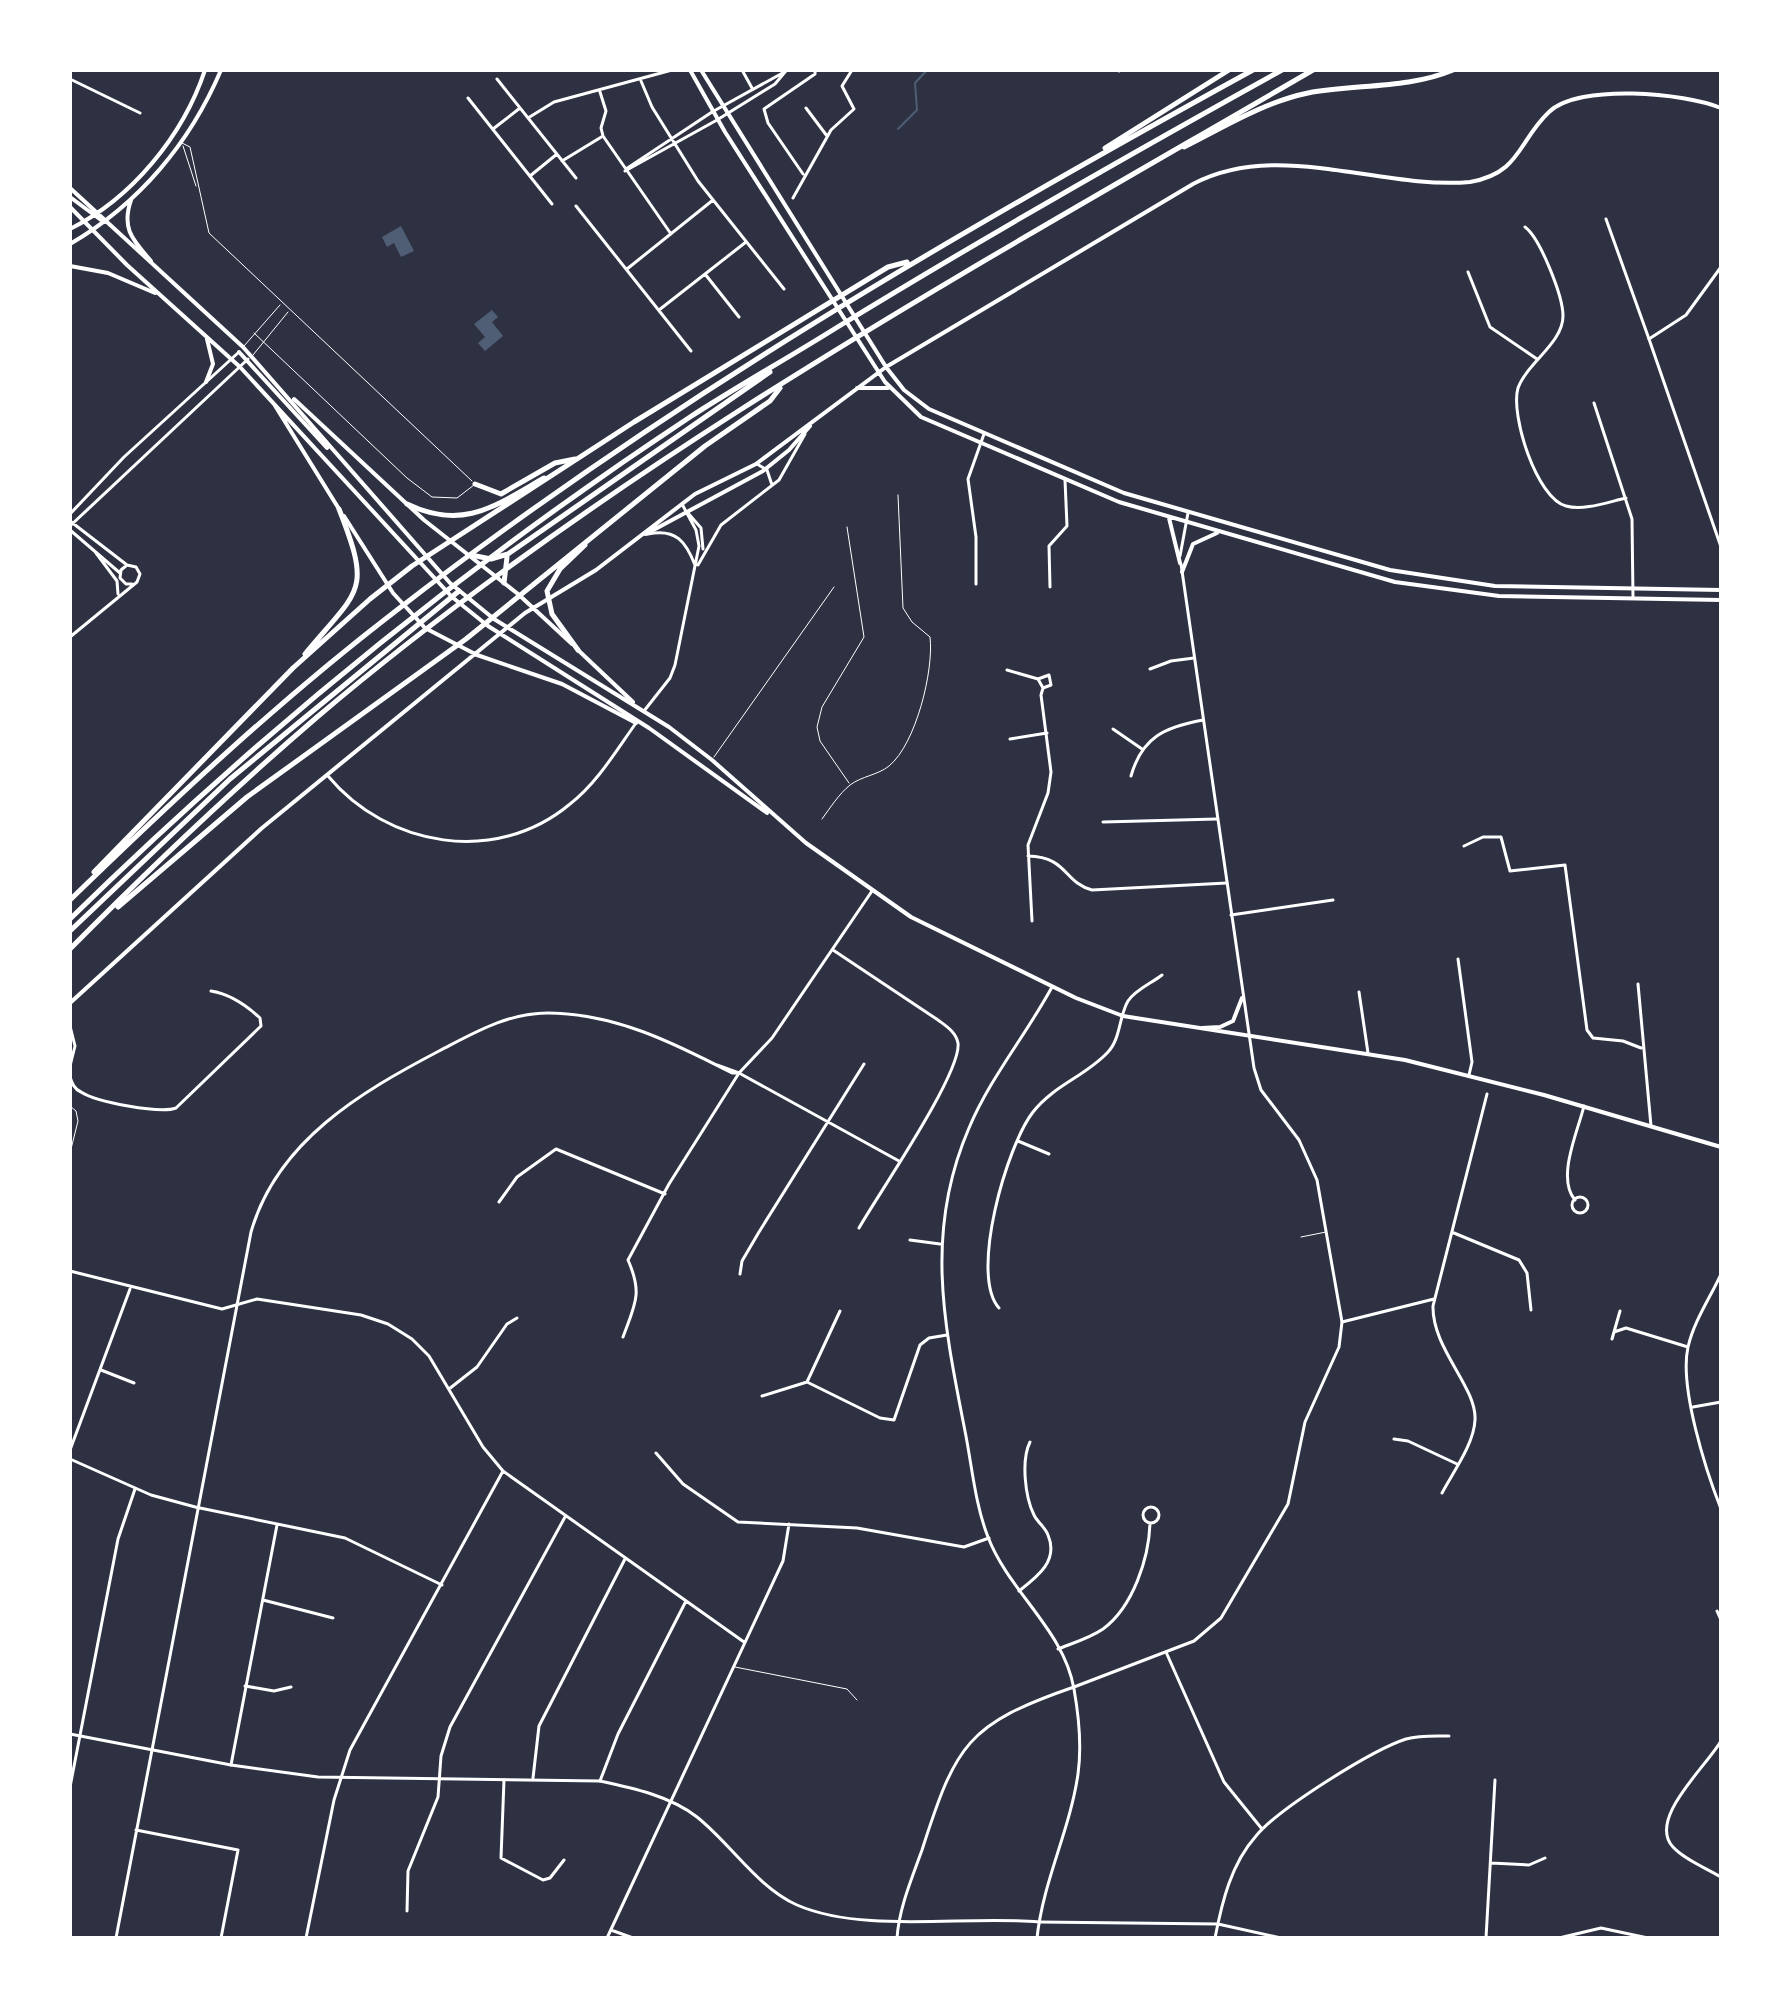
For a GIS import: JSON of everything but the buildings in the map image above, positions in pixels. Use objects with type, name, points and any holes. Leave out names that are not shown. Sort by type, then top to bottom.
[{"type":"highway","points":[[1065,174],[1229,70]]},
{"type":"highway","points":[[407,504],[435,515],[469,515],[497,505],[858,290],[888,267],[913,261],[1253,70]]},
{"type":"highway","points":[[70,919],[236,764],[475,569],[692,415],[871,307],[1282,70]]},
{"type":"highway","points":[[70,949],[235,790],[365,678],[585,515],[879,324],[1313,70]]},
{"type":"highway","points":[[1416,81],[1442,70]]},
{"type":"highway","points":[[1137,171],[1275,102],[1310,93],[1416,81],[1453,70]]},
{"type":"highway","points":[[70,898],[196,778],[394,612],[554,492],[820,313]]},
{"type":"highway","points":[[471,555],[491,559],[508,554],[803,348]]},
{"type":"highway","points":[[83,936],[247,797],[457,645],[705,446],[770,401],[784,383]]},
{"type":"highway","points":[[475,484],[501,494],[555,463],[580,458]]},
{"type":"highway","points":[[293,668],[387,585],[580,458]]},
{"type":"highway","points":[[70,898],[293,668],[347,603],[359,581],[357,557],[339,509]]},
{"type":"highway","points":[[578,650],[550,609],[547,600],[549,582],[603,527]]},
{"type":"highway","points":[[504,583],[503,564],[508,554]]},
{"type":"highway","points":[[70,931],[230,779],[459,591]]},
{"type":"main road","points":[[70,229],[130,187],[173,134],[192,102],[205,70]]},
{"type":"main road","points":[[70,244],[131,200],[182,143],[221,70]]},
{"type":"main road","points":[[690,70],[712,112],[878,372],[889,388],[921,417],[1065,480],[1169,518],[1423,588],[1499,596],[1721,600]]},
{"type":"main road","points":[[701,70],[886,367],[918,402],[1099,484],[1188,513],[1426,578],[1495,586],[1721,590]]},
{"type":"main road","points":[[70,1003],[197,884],[326,774],[525,613],[596,570],[682,504],[756,464],[878,372],[1115,227],[1218,172],[1243,167],[1275,166],[1470,182],[1492,176],[1508,166],[1545,116],[1565,101],[1657,94],[1693,99],[1721,108]]},
{"type":"main road","points":[[70,188],[95,214]]},
{"type":"main road","points":[[70,197],[104,221],[407,504],[525,600],[644,711]]},
{"type":"main road","points":[[131,200],[125,222],[127,231],[166,278]]},
{"type":"main road","points":[[70,207],[268,395],[452,597],[516,643],[644,725],[872,891],[931,927],[1052,987],[1123,1016],[1248,1038],[1368,1053],[1469,1075],[1721,1147]]},
{"type":"main road","points":[[70,266],[108,273],[160,295]]},
{"type":"main road","points":[[206,382],[213,364],[207,336]]},
{"type":"main road","points":[[249,358],[415,547],[459,591],[523,638],[644,711],[712,760],[772,816]]},
{"type":"main road","points":[[282,388],[351,473]]},
{"type":"main road","points":[[855,389],[889,388]]},
{"type":"main road","points":[[268,395],[387,585],[416,620],[443,639],[562,684],[644,725]]},
{"type":"main road","points":[[645,535],[766,469],[789,450],[811,424]]},
{"type":"main road","points":[[1169,518],[1180,563]]},
{"type":"main road","points":[[1182,572],[1193,544],[1218,532]]},
{"type":"main road","points":[[738,796],[744,788]]},
{"type":"main road","points":[[1187,1028],[1228,1025],[1239,1011],[1242,998]]},
{"type":"street","points":[[528,118],[554,102],[641,81],[672,70]]},
{"type":"street","points":[[742,70],[752,88]]},
{"type":"street","points":[[804,174],[768,123],[764,106],[815,74],[815,70]]},
{"type":"street","points":[[793,198],[827,136],[854,109],[842,86],[852,70]]},
{"type":"street","points":[[625,171],[630,164],[721,106],[787,71]]},
{"type":"street","points":[[625,171],[717,120],[775,84],[787,71]]},
{"type":"street","points":[[70,79],[140,113]]},
{"type":"street","points":[[497,79],[576,178]]},
{"type":"street","points":[[641,81],[652,107],[713,200],[784,289]]},
{"type":"street","points":[[600,92],[606,111],[603,136],[671,234]]},
{"type":"street","points":[[468,98],[552,204]]},
{"type":"street","points":[[493,129],[520,108]]},
{"type":"street","points":[[806,108],[827,136]]},
{"type":"street","points":[[562,161],[603,136]]},
{"type":"street","points":[[530,176],[557,154]]},
{"type":"street","points":[[627,269],[713,200]]},
{"type":"street","points":[[576,206],[691,351]]},
{"type":"street","points":[[1606,219],[1721,547]]},
{"type":"street","points":[[1525,227],[1535,234],[1563,317],[1559,329],[1520,385],[1516,407],[1544,491],[1556,502],[1573,507],[1626,498]]},
{"type":"street","points":[[659,310],[746,242]]},
{"type":"street","points":[[1649,339],[1686,315],[1721,267]]},
{"type":"street","points":[[1468,272],[1490,327],[1537,359]]},
{"type":"street","points":[[705,274],[739,317]]},
{"type":"street","points":[[70,514],[124,457],[241,350]]},
{"type":"street","points":[[71,524],[249,358]]},
{"type":"street","points":[[1594,403],[1626,498],[1634,534],[1633,598]]},
{"type":"street","points":[[696,568],[728,518],[772,485],[786,470],[811,424]]},
{"type":"street","points":[[976,584],[976,537],[967,483],[984,434]]},
{"type":"street","points":[[756,464],[766,469],[772,485]]},
{"type":"street","points":[[1050,587],[1049,546],[1067,526],[1065,480]]},
{"type":"street","points":[[644,711],[670,678],[675,665],[696,568],[698,536],[682,504]]},
{"type":"street","points":[[687,512],[701,528],[703,553]]},
{"type":"street","points":[[897,1938],[899,1920],[941,1789],[957,1757],[993,1720],[1020,1706],[1199,1638],[1221,1618],[1288,1505],[1303,1429],[1336,1355],[1342,1322],[1322,1200],[1309,1157],[1261,1090],[1248,1038],[1180,563],[1181,540],[1188,513]]},
{"type":"street","points":[[71,524],[117,581],[118,595]]},
{"type":"street","points":[[70,637],[134,583],[139,571],[71,524]]},
{"type":"street","points":[[645,535],[660,532],[680,538],[696,568]]},
{"type":"street","points":[[94,550],[120,573],[123,583],[134,583]]},
{"type":"street","points":[[120,573],[127,565]]},
{"type":"street","points":[[1150,669],[1171,661],[1194,658]]},
{"type":"street","points":[[1007,670],[1038,679],[1043,688],[1051,762],[1050,782],[1029,838],[1032,921]]},
{"type":"street","points":[[1038,679],[1046,674],[1052,677],[1051,685],[1043,688]]},
{"type":"street","points":[[1131,776],[1142,749],[1167,728],[1203,720]]},
{"type":"street","points":[[326,774],[357,807],[378,820],[447,840],[492,840],[538,825],[571,804],[594,780],[636,723]]},
{"type":"street","points":[[1113,729],[1142,749]]},
{"type":"street","points":[[1010,739],[1047,733]]},
{"type":"street","points":[[1103,822],[1217,819]]},
{"type":"street","points":[[1464,846],[1483,837],[1501,837],[1510,871],[1565,865],[1587,1030],[1593,1038],[1623,1041],[1641,1048]]},
{"type":"street","points":[[1028,856],[1059,863],[1079,885],[1092,890],[1227,883]]},
{"type":"street","points":[[623,1337],[638,1296],[637,1281],[628,1260],[739,1073],[772,1038],[872,891]]},
{"type":"street","points":[[1231,915],[1333,900]]},
{"type":"street","points":[[833,950],[938,1020],[955,1035],[958,1043],[953,1062],[915,1137],[859,1228]]},
{"type":"street","points":[[1458,959],[1472,1062],[1469,1075]]},
{"type":"street","points":[[999,1308],[990,1294],[986,1260],[1026,1122],[1047,1097],[1111,1049],[1130,998],[1162,975]]},
{"type":"street","points":[[1638,984],[1643,1035],[1641,1048],[1651,1126]]},
{"type":"street","points":[[1037,1938],[1078,1773],[1080,1734],[1074,1687],[1043,1620],[1019,1591],[989,1538],[980,1510],[947,1335],[940,1244],[956,1165],[968,1130],[1052,987]]},
{"type":"street","points":[[70,1077],[76,1089],[89,1096],[161,1110],[176,1108],[261,1026],[260,1018],[253,1011],[226,993],[211,991]]},
{"type":"street","points":[[1359,992],[1368,1053]]},
{"type":"street","points":[[116,1938],[257,1212],[264,1195],[285,1164],[359,1095],[478,1030],[520,1015],[564,1013],[632,1027],[716,1066],[725,1066],[899,1161]]},
{"type":"street","points":[[70,1026],[75,1039],[70,1066]]},
{"type":"street","points":[[740,1274],[746,1254],[864,1064]]},
{"type":"street","points":[[1442,1493],[1473,1432],[1475,1415],[1438,1338],[1433,1320],[1434,1299],[1487,1094]]},
{"type":"street","points":[[1575,1200],[1568,1187],[1568,1176],[1584,1106]]},
{"type":"street","points":[[1018,1141],[1049,1154]]},
{"type":"street","points":[[499,1202],[522,1172],[556,1149],[665,1194]]},
{"type":"street","points":[[1452,1232],[1519,1260],[1527,1273],[1531,1310]]},
{"type":"street","points":[[910,1240],[940,1244]]},
{"type":"street","points":[[70,1271],[222,1309],[257,1299],[377,1319],[418,1344],[489,1456],[503,1471],[744,1642]]},
{"type":"street","points":[[1721,1274],[1688,1347],[1686,1371],[1699,1439],[1721,1509]]},
{"type":"street","points":[[70,1450],[131,1287]]},
{"type":"street","points":[[1342,1322],[1434,1299]]},
{"type":"street","points":[[807,1382],[840,1311]]},
{"type":"street","points":[[1612,1339],[1620,1311]]},
{"type":"street","points":[[449,1389],[477,1367],[507,1324],[517,1318]]},
{"type":"street","points":[[1619,1318],[1626,1328]]},
{"type":"street","points":[[1614,1332],[1626,1328],[1688,1347]]},
{"type":"street","points":[[762,1396],[807,1382],[888,1420],[898,1413],[920,1345],[929,1338],[947,1335]]},
{"type":"street","points":[[100,1370],[134,1383]]},
{"type":"street","points":[[1693,1407],[1721,1402]]},
{"type":"street","points":[[1394,1439],[1408,1441],[1457,1464]]},
{"type":"street","points":[[1019,1591],[1044,1570],[1052,1548],[1047,1533],[1035,1518],[1031,1504],[1025,1461],[1030,1442]]},
{"type":"street","points":[[656,1453],[683,1484],[734,1520],[857,1528],[960,1547],[989,1538]]},
{"type":"street","points":[[70,1459],[135,1489],[199,1508],[359,1544],[442,1585]]},
{"type":"street","points":[[306,1938],[340,1778],[356,1739],[503,1471]]},
{"type":"street","points":[[70,1787],[118,1539],[135,1489]]},
{"type":"street","points":[[1058,1649],[1098,1632],[1120,1613],[1142,1566],[1150,1523],[1159,1516],[1154,1507],[1143,1513],[1150,1523]]},
{"type":"street","points":[[407,1911],[408,1871],[416,1845],[436,1805],[441,1756],[450,1727],[566,1515]]},
{"type":"street","points":[[231,1765],[277,1524]]},
{"type":"street","points":[[607,1938],[783,1561],[789,1524]]},
{"type":"street","points":[[533,1778],[539,1726],[626,1559]]},
{"type":"street","points":[[262,1600],[333,1618]]},
{"type":"street","points":[[600,1781],[618,1734],[686,1601]]},
{"type":"street","points":[[1717,1611],[1721,1619]]},
{"type":"street","points":[[1166,1652],[1217,1768],[1232,1793],[1262,1829]]},
{"type":"street","points":[[245,1686],[274,1691],[291,1687]]},
{"type":"street","points":[[70,1734],[231,1765],[340,1778],[600,1781],[671,1802],[694,1814],[772,1889],[794,1904],[840,1917],[1218,1924],[1281,1938]]},
{"type":"street","points":[[1215,1938],[1231,1879],[1242,1856],[1262,1829],[1297,1803],[1397,1742],[1421,1736],[1449,1736]]},
{"type":"street","points":[[1721,1741],[1673,1805],[1665,1826],[1668,1839],[1676,1851],[1721,1877]]},
{"type":"street","points":[[504,1779],[501,1858],[543,1880],[550,1878],[564,1860]]},
{"type":"street","points":[[1486,1938],[1495,1780]]},
{"type":"street","points":[[136,1830],[238,1850],[221,1938]]},
{"type":"street","points":[[1491,1863],[1529,1865],[1545,1858]]},
{"type":"street","points":[[1559,1938],[1601,1928],[1648,1938]]},
{"type":"street","points":[[611,1930],[633,1938]]},
{"type":"lane","points":[[173,134],[190,147],[209,233],[475,484],[457,498],[432,497],[407,478],[254,333]]},
{"type":"lane","points":[[182,143],[197,186]]},
{"type":"lane","points":[[241,350],[282,303]]},
{"type":"lane","points":[[249,358],[265,343],[290,310]]},
{"type":"lane","points":[[822,819],[850,785],[885,769],[906,745],[925,686],[930,637],[912,622],[903,608],[898,495]]},
{"type":"lane","points":[[847,527],[864,635],[818,721],[820,741],[850,785]]},
{"type":"lane","points":[[708,765],[834,587]]},
{"type":"lane","points":[[70,1106],[76,1111],[78,1121],[70,1153]]},
{"type":"lane","points":[[1301,1237],[1326,1232]]},
{"type":"lane","points":[[733,1667],[847,1689],[857,1700]]},
{"type":"water","points":[[401,226],[414,251],[401,257],[394,243],[387,247],[382,237]]},
{"type":"water","points":[[492,310],[498,317],[492,322],[503,336],[485,351],[478,343],[485,337],[474,324]]},
{"type":"waterway","points":[[898,129],[917,110],[915,83],[927,70]]}]
